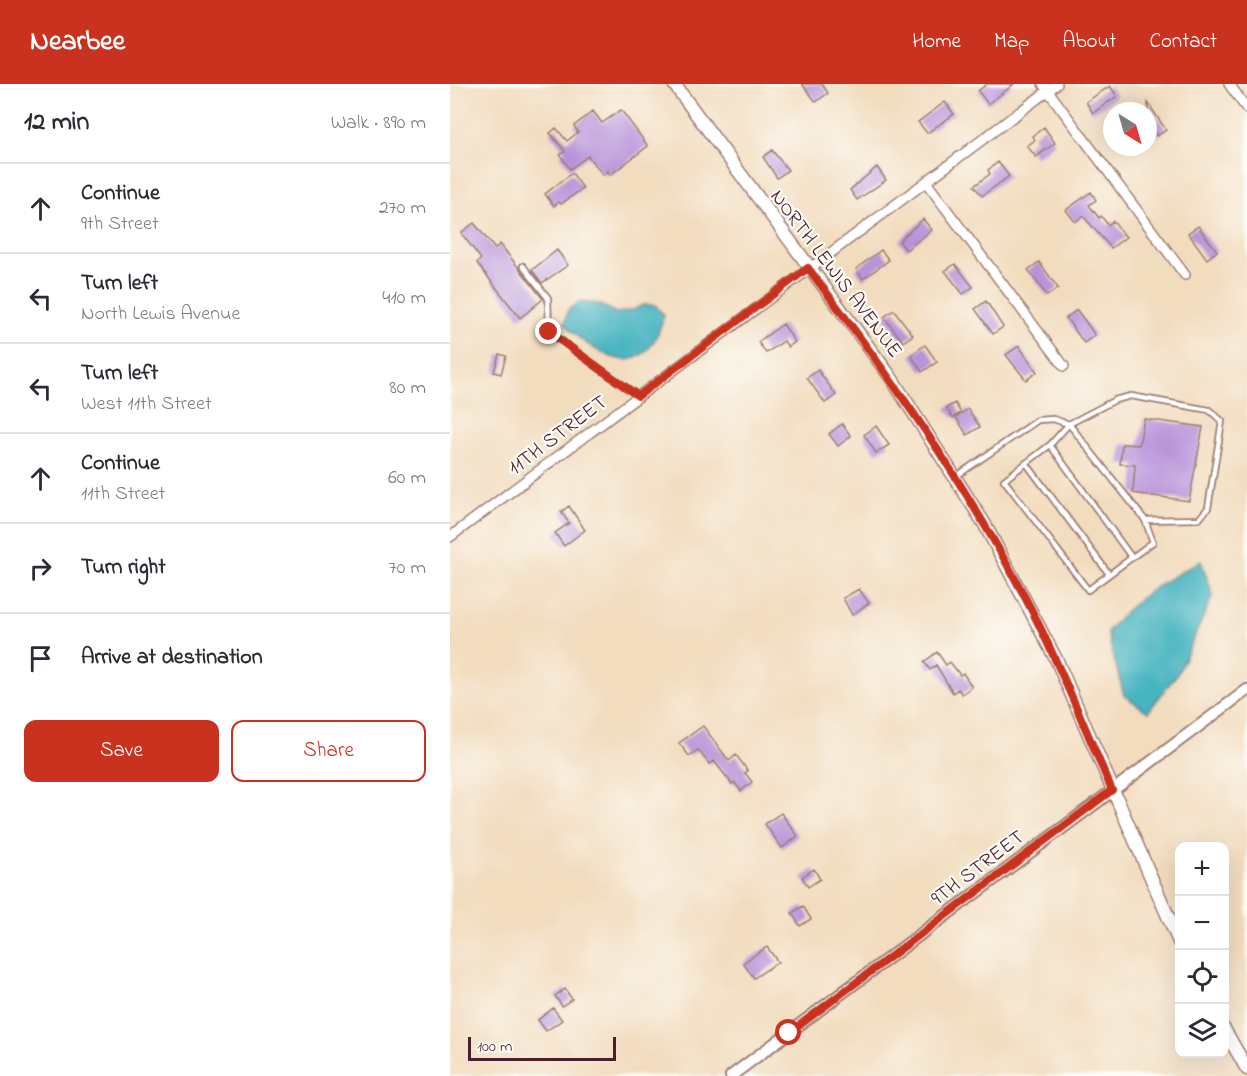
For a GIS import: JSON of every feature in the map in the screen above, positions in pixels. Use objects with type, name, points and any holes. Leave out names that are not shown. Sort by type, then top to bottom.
[{"type":"main road","name":"NORTH LEWIS AVENUE","points":[[674,84],[890,376],[955,477],[1030,606],[1175,935]]},
{"type":"main road","points":[[1229,1037],[1246,1065]]},
{"type":"street","name":"11TH STREET","points":[[450,537],[926,182],[1045,87],[1057,84]]},
{"type":"street","points":[[1228,84],[1247,109]]},
{"type":"street","points":[[1045,87],[1185,275]]},
{"type":"street","points":[[926,182],[1064,366]]},
{"type":"street","name":"9TH STREET","points":[[732,1076],[1247,690]]},
{"type":"lane","points":[[523,266],[548,298],[549,332],[638,396]]},
{"type":"lane","points":[[955,477],[1038,420],[1053,419],[1069,424],[1145,520],[1153,542],[1089,590],[1004,480],[1050,445],[1069,424],[1115,399],[1131,396],[1209,410],[1222,421],[1208,508],[1199,519],[1145,520]]},
{"type":"lane","points":[[1050,445],[1132,558]]},
{"type":"lane","points":[[1026,463],[1109,574]]},
{"type":"water","points":[[579,302],[599,304],[616,313],[633,310],[643,305],[655,305],[664,315],[657,335],[649,347],[639,356],[624,360],[595,349],[577,336],[565,323],[568,310]]},
{"type":"water","points":[[1201,561],[1213,595],[1178,673],[1148,712],[1124,695],[1107,632],[1128,609],[1150,591]]},
{"type":"building","points":[[802,84],[822,84],[828,93],[816,102]]},
{"type":"building","points":[[987,84],[1014,84],[988,104],[978,91]]},
{"type":"building","points":[[1110,86],[1117,96],[1109,102],[1103,102],[1103,106],[1093,113],[1086,102]]},
{"type":"building","points":[[945,102],[954,114],[927,133],[918,122]]},
{"type":"building","points":[[621,110],[648,146],[610,175],[608,171],[603,175],[588,156],[570,169],[560,155],[565,151],[550,133],[556,128],[567,141],[578,132],[574,126],[593,111],[602,123]]},
{"type":"building","points":[[1157,116],[1166,130],[1157,136]]},
{"type":"building","points":[[1044,127],[1055,143],[1036,157],[1027,146],[1035,140],[1033,136]]},
{"type":"building","points":[[772,150],[788,170],[777,178],[763,157]]},
{"type":"building","points":[[998,162],[1009,176],[982,196],[974,186],[990,174],[988,170]]},
{"type":"building","points":[[877,167],[886,180],[857,200],[850,190]]},
{"type":"building","points":[[572,173],[583,188],[561,204],[559,202],[554,206],[545,194]]},
{"type":"building","points":[[1091,192],[1096,200],[1089,205],[1099,218],[1101,216],[1108,225],[1113,221],[1126,237],[1111,248],[1083,216],[1075,222],[1066,210]]},
{"type":"building","points":[[923,219],[932,230],[906,250],[899,241]]},
{"type":"building","points":[[474,223],[495,249],[500,244],[543,299],[520,318],[477,263],[481,259],[461,233]]},
{"type":"building","points":[[1198,226],[1217,251],[1207,259],[1188,233]]},
{"type":"building","points":[[557,250],[568,265],[542,283],[532,270]]},
{"type":"building","points":[[881,250],[889,260],[863,279],[856,269]]},
{"type":"building","points":[[1039,262],[1058,288],[1047,296],[1028,270]]},
{"type":"building","points":[[955,264],[973,287],[963,294],[945,271]]},
{"type":"building","points":[[986,301],[1003,327],[993,334],[975,309]]},
{"type":"building","points":[[894,310],[913,335],[903,342],[884,317]]},
{"type":"building","points":[[1077,310],[1095,335],[1084,343],[1066,318]]},
{"type":"building","points":[[783,324],[795,342],[788,347],[784,341],[766,353],[758,342]]},
{"type":"building","points":[[925,345],[937,362],[922,372],[911,355]]},
{"type":"building","points":[[1019,346],[1037,372],[1026,380],[1006,355]]},
{"type":"building","points":[[499,354],[506,356],[501,374],[494,372]]},
{"type":"building","points":[[818,370],[836,395],[825,403],[807,378]]},
{"type":"building","points":[[955,403],[961,413],[953,418],[946,408]]},
{"type":"building","points":[[968,409],[980,427],[967,435],[956,417]]},
{"type":"building","points":[[1144,419],[1203,427],[1189,501],[1133,493],[1135,465],[1120,464],[1122,444],[1139,445]]},
{"type":"building","points":[[842,424],[851,436],[838,446],[829,434]]},
{"type":"building","points":[[876,426],[889,445],[876,453],[864,435]]},
{"type":"building","points":[[569,506],[585,530],[564,546],[555,533],[569,523],[561,512]]},
{"type":"building","points":[[859,589],[869,603],[852,615],[843,598]]},
{"type":"building","points":[[937,652],[946,665],[950,662],[960,675],[963,673],[972,687],[962,694],[958,689],[953,693],[936,665],[930,670],[924,662]]},
{"type":"building","points":[[703,726],[729,761],[736,755],[748,771],[745,773],[752,782],[741,791],[734,782],[732,784],[714,761],[709,764],[698,750],[689,756],[679,743]]},
{"type":"building","points":[[781,813],[798,836],[782,848],[765,824]]},
{"type":"building","points":[[814,869],[820,879],[808,887],[802,877]]},
{"type":"building","points":[[803,906],[811,919],[800,926],[792,913]]},
{"type":"building","points":[[767,947],[778,962],[754,978],[743,963]]},
{"type":"building","points":[[565,989],[572,999],[562,1006],[555,996]]},
{"type":"building","points":[[553,1008],[562,1020],[546,1031],[538,1020]]},
{"type":"route","points":[[549,332],[559,342],[638,396],[808,268],[890,376],[984,523],[1030,606],[1112,790],[789,1033]]}]
